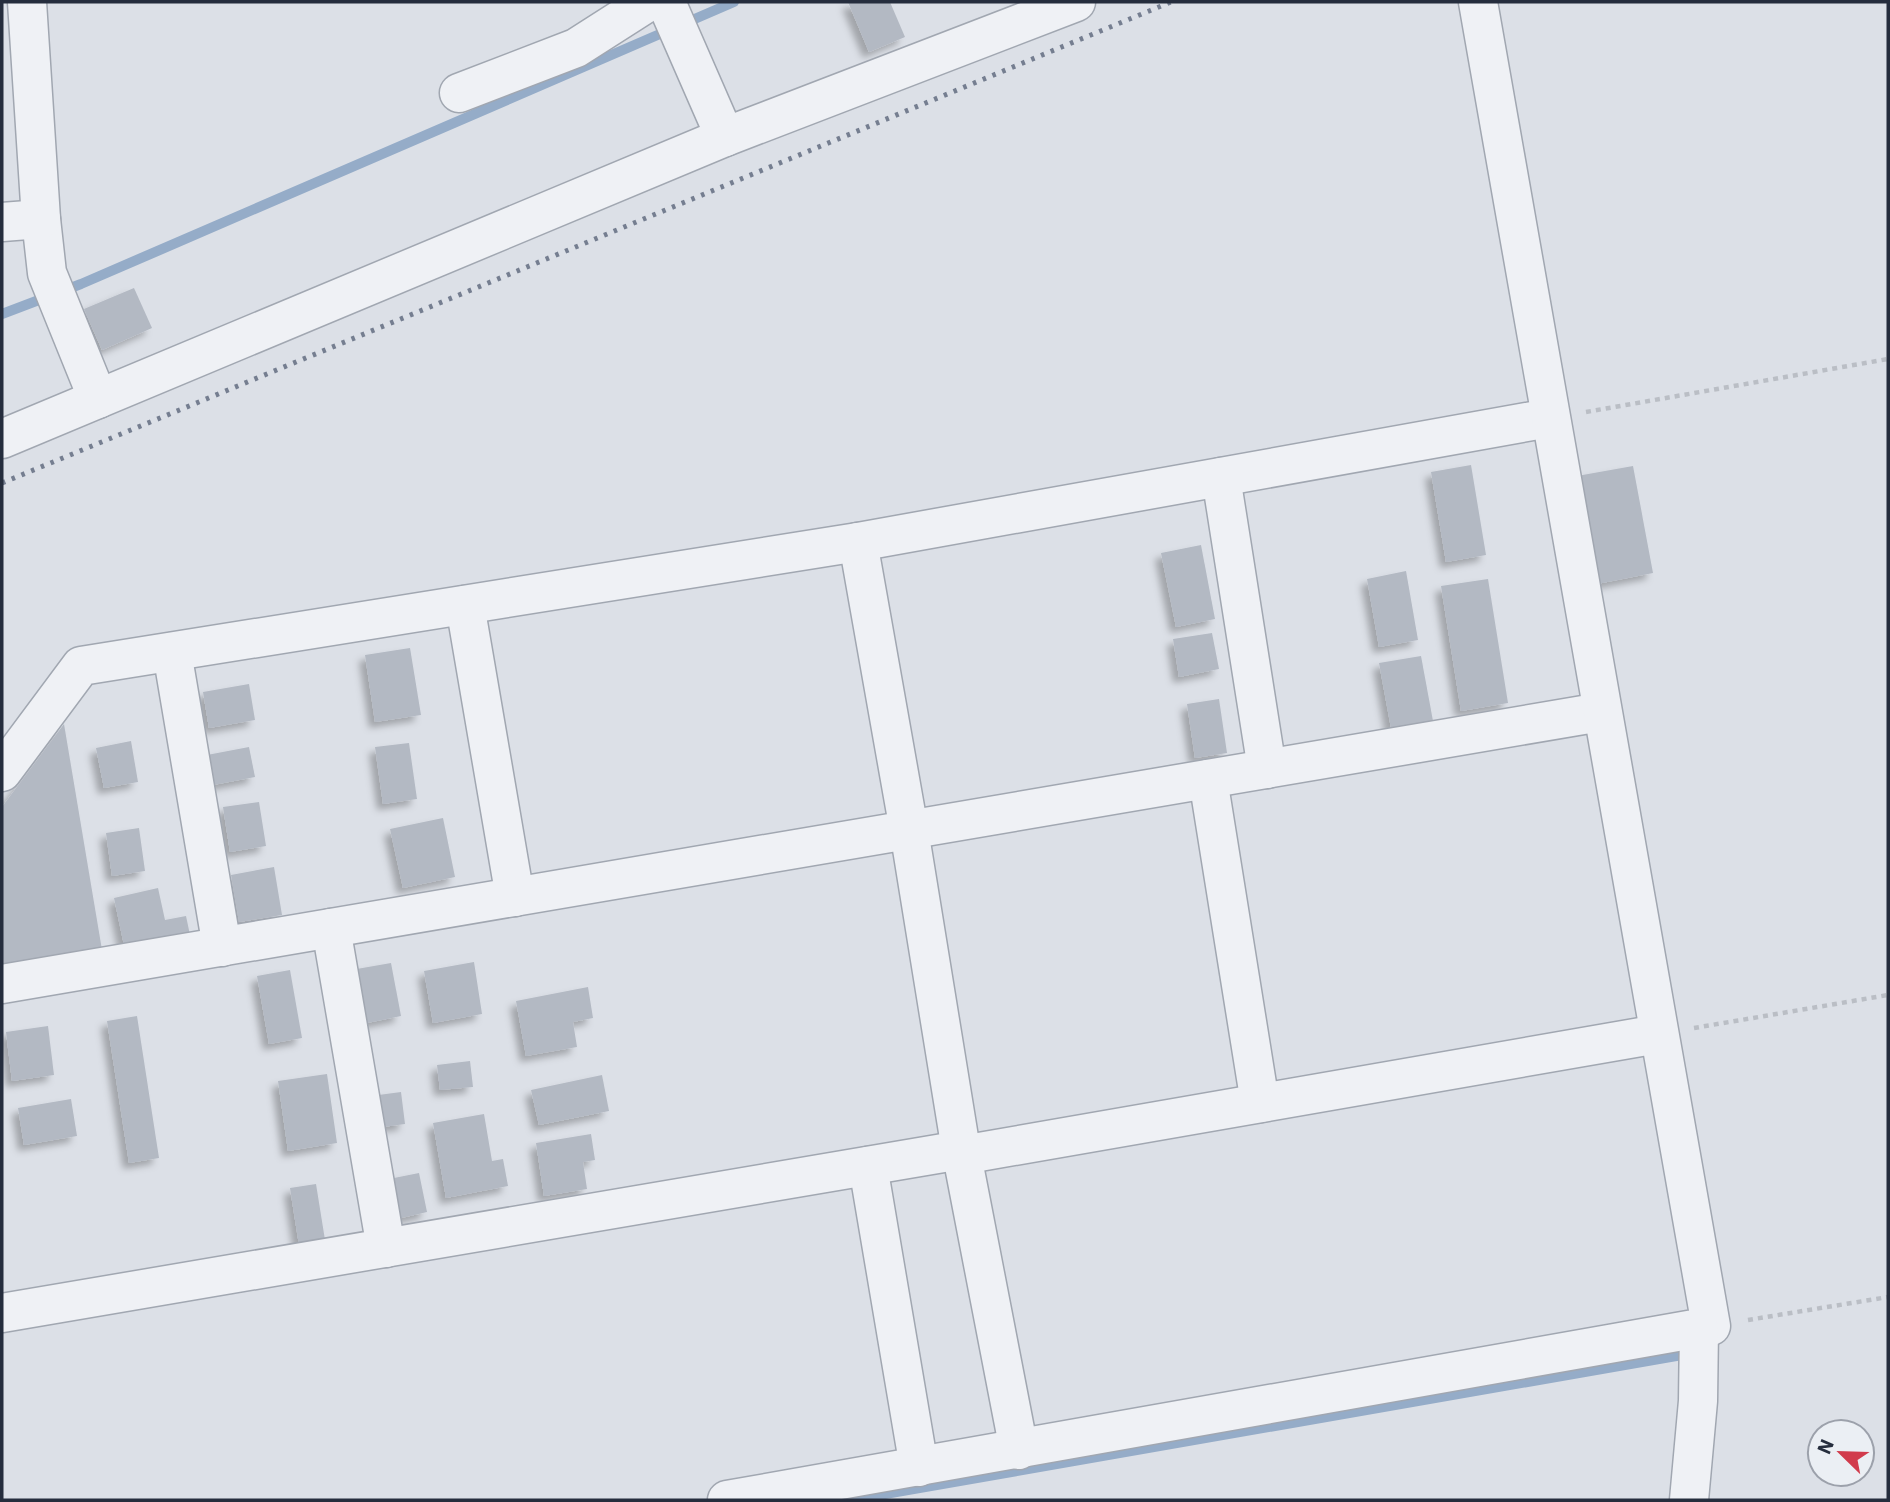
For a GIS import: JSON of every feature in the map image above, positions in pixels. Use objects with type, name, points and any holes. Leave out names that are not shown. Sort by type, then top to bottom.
[{"type":"street","points":[[27,2],[16,51],[47,273],[98,399]]},
{"type":"street","points":[[2,439],[724,137],[1076,2]]},
{"type":"street","points":[[1478,2],[1658,1034],[1705,1328],[1689,1500]]},
{"type":"street","points":[[459,93],[576,48],[661,5],[686,48],[724,137]]},
{"type":"street","points":[[2,222],[41,219]]},
{"type":"street","points":[[2,772],[81,666],[858,542],[1549,418]]},
{"type":"street","points":[[1221,477],[1267,769]]},
{"type":"street","points":[[858,542],[962,1153],[1019,1450]]},
{"type":"street","points":[[465,605],[515,897]]},
{"type":"street","points":[[172,652],[222,947]]},
{"type":"street","points":[[2,984],[1601,712]]},
{"type":"street","points":[[1208,779],[1260,1104]]},
{"type":"street","points":[[331,928],[386,1248]]},
{"type":"street","points":[[2,1313],[868,1166],[1260,1104],[1658,1034]]},
{"type":"street","points":[[868,1166],[919,1467]]},
{"type":"street","points":[[727,1500],[1705,1328]]},
{"type":"path","points":[[1549,418],[1888,359]]},
{"type":"path","points":[[1658,1034],[1888,995]]},
{"type":"path","points":[[1705,1328],[1888,1297]]},
{"type":"building","points":[[848,2],[890,2],[905,37],[869,52]]},
{"type":"building","points":[[134,288],[152,328],[102,350],[84,309]]},
{"type":"building","points":[[1471,465],[1486,555],[1446,562],[1431,472]]},
{"type":"building","points":[[1633,466],[1653,573],[1597,584],[1577,476]]},
{"type":"building","points":[[1201,545],[1215,619],[1176,627],[1161,553]]},
{"type":"building","points":[[1406,571],[1418,640],[1379,647],[1367,579]]},
{"type":"building","points":[[1488,579],[1508,703],[1461,711],[1441,586]]},
{"type":"building","points":[[1212,633],[1219,669],[1179,677],[1173,639]]},
{"type":"building","points":[[410,648],[421,715],[375,722],[365,655]]},
{"type":"building","points":[[1421,656],[1433,721],[1391,728],[1379,663]]},
{"type":"building","points":[[249,684],[255,720],[209,728],[203,692]]},
{"type":"building","points":[[1219,699],[1227,753],[1195,758],[1187,704]]},
{"type":"building","points":[[64,724],[102,950],[2,965],[2,807]]},
{"type":"building","points":[[131,741],[138,782],[104,788],[96,748]]},
{"type":"building","points":[[409,743],[417,799],[383,804],[375,747]]},
{"type":"building","points":[[249,747],[255,777],[213,785],[207,755]]},
{"type":"building","points":[[259,802],[266,846],[230,852],[223,807]]},
{"type":"building","points":[[443,818],[455,877],[403,888],[390,829]]},
{"type":"building","points":[[139,828],[145,871],[112,876],[106,833]]},
{"type":"building","points":[[274,867],[282,915],[239,922],[231,875]]},
{"type":"building","points":[[158,888],[165,920],[186,916],[190,935],[125,950],[114,898]]},
{"type":"building","points":[[474,962],[482,1014],[433,1023],[424,971]]},
{"type":"building","points":[[391,963],[401,1016],[362,1024],[351,970]]},
{"type":"building","points":[[290,970],[302,1038],[269,1044],[257,976]]},
{"type":"building","points":[[588,987],[593,1018],[573,1022],[577,1047],[526,1056],[516,1001]]},
{"type":"building","points":[[137,1016],[159,1158],[129,1163],[107,1021]]},
{"type":"building","points":[[48,1026],[54,1075],[12,1081],[6,1032]]},
{"type":"building","points":[[470,1061],[473,1087],[440,1090],[437,1065]]},
{"type":"building","points":[[327,1074],[337,1143],[288,1151],[278,1081]]},
{"type":"building","points":[[602,1075],[609,1111],[539,1125],[531,1090]]},
{"type":"building","points":[[401,1092],[405,1124],[375,1128],[371,1096]]},
{"type":"building","points":[[71,1099],[77,1136],[24,1145],[18,1108]]},
{"type":"building","points":[[484,1114],[492,1161],[503,1159],[508,1186],[446,1198],[433,1123]]},
{"type":"building","points":[[591,1134],[595,1160],[583,1162],[587,1189],[544,1196],[536,1143]]},
{"type":"building","points":[[419,1173],[427,1212],[397,1219],[389,1179]]},
{"type":"building","points":[[316,1184],[325,1240],[299,1245],[290,1188]]},
{"type":"waterway","points":[[2,314],[81,284],[734,2]]},
{"type":"waterway","points":[[851,1500],[1682,1355]]},
{"type":"railway","points":[[2,483],[1171,2]]}]
